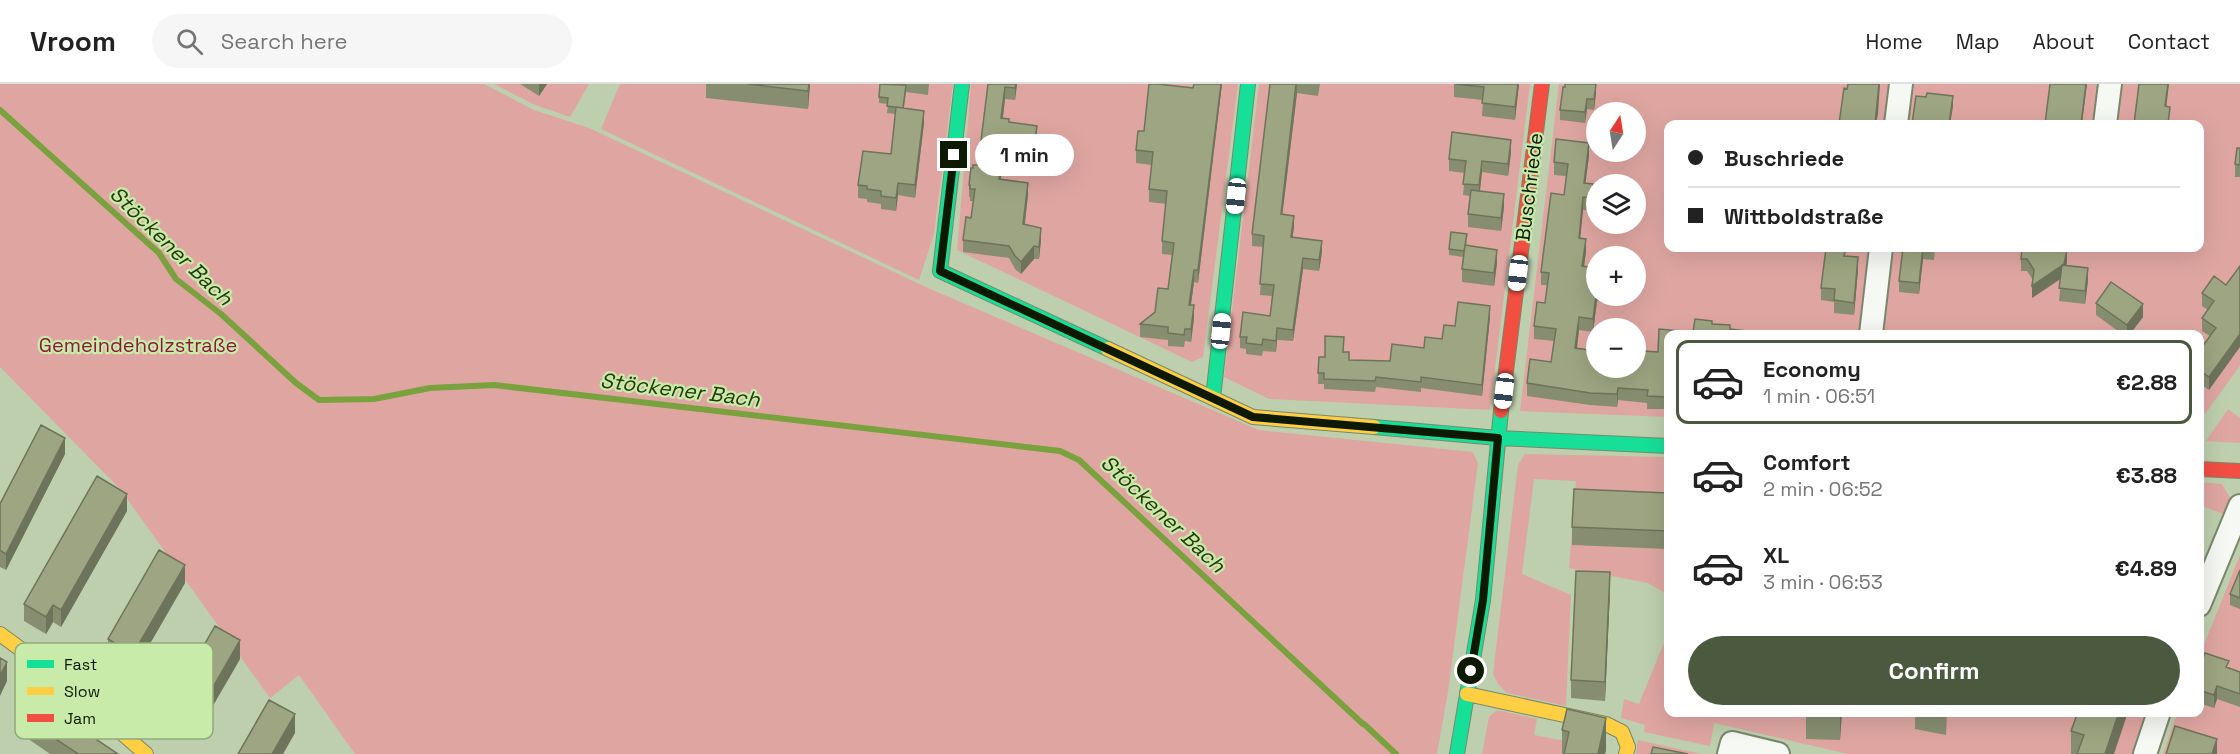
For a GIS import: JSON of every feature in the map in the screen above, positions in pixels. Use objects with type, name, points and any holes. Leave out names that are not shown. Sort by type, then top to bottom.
[{"type":"street","points":[[963,84],[940,271],[1253,417],[1498,438],[1664,446]]},
{"type":"street","points":[[1213,398],[1248,84]]},
{"type":"street","name":"Buschriede","points":[[1457,754],[1483,600],[1498,438],[1542,84]]},
{"type":"street","points":[[1896,120],[1901,84]]},
{"type":"street","points":[[2106,120],[2110,84]]},
{"type":"street","points":[[1871,330],[1881,252]]},
{"type":"street","points":[[2204,469],[2240,471]]},
{"type":"street","points":[[2204,593],[2240,506]]},
{"type":"street","points":[[0,634],[15,645]]},
{"type":"street","points":[[1467,694],[1606,724],[1622,732],[1628,747],[1626,754]]},
{"type":"street","points":[[2145,754],[2157,717]]},
{"type":"street","points":[[129,739],[146,754]]},
{"type":"street","points":[[1730,748],[1778,754]]},
{"type":"green space","name":"Gemeindeholzstraße","points":[[0,84],[484,84],[534,110],[589,128],[928,288],[1259,430],[1473,452],[1478,463],[1448,692],[1437,754],[355,754],[299,675],[270,698],[120,489],[0,367]]},
{"type":"green space","points":[[494,84],[589,84],[570,117],[533,104]]},
{"type":"green space","points":[[620,84],[953,84],[934,234],[919,280],[601,129]]},
{"type":"green space","points":[[971,84],[1238,84],[1203,357],[1192,362],[957,250]]},
{"type":"green space","points":[[1259,84],[1530,84],[1490,410],[1269,399],[1224,377]]},
{"type":"green space","points":[[1559,84],[1893,84],[1888,120],[1664,120],[1664,252],[1872,252],[1862,330],[1664,330],[1664,417],[1520,411]]},
{"type":"green space","points":[[1912,84],[2240,84],[2240,366],[2204,415],[2204,330],[1882,330],[1892,252],[2204,252],[2204,120],[1908,120]]},
{"type":"green space","points":[[2228,409],[2240,418],[2240,443],[2206,441]]},
{"type":"green space","points":[[1525,454],[1664,457],[1664,593],[1648,583],[1569,568],[1576,481],[1534,479],[1522,574],[1571,595],[1566,706],[1507,693],[1498,684],[1493,674],[1518,465]]},
{"type":"green space","points":[[2204,482],[2222,484],[2232,501],[2226,515],[2204,507]]},
{"type":"green space","points":[[2240,555],[2240,754],[2163,754],[2176,717],[2204,717],[2204,645]]},
{"type":"green space","points":[[1664,643],[1664,717],[2146,717],[2132,754],[1848,754],[1714,723],[1710,746],[1644,732],[1645,725],[1621,718],[1624,699],[1639,704]]},
{"type":"green space","points":[[1497,710],[1537,719],[1534,735],[1565,741],[1562,754],[1482,754],[1489,717]]},
{"type":"green space","points":[[1638,740],[1701,754],[1636,754]]},
{"type":"building","points":[[748,84],[809,84],[808,91]]},
{"type":"building","points":[[880,84],[906,85],[903,108],[887,106],[888,98],[879,97]]},
{"type":"building","points":[[988,84],[1016,84],[1015,88],[1005,87],[1001,118],[1009,119],[1009,122],[1037,126],[1033,154],[1003,151],[999,179],[1028,183],[1023,224],[1041,228],[1039,247],[1034,246],[1021,262],[1009,246],[963,240],[966,217],[971,218],[975,189],[970,189],[969,185],[971,168],[973,165],[978,165]]},
{"type":"building","points":[[1149,84],[1193,88],[1194,84],[1221,84],[1198,270],[1194,270],[1189,305],[1194,305],[1191,329],[1185,329],[1184,335],[1168,333],[1168,327],[1140,324],[1155,312],[1158,288],[1168,289],[1174,243],[1162,241],[1167,191],[1149,189],[1153,152],[1136,150],[1138,131],[1144,131]]},
{"type":"building","points":[[1270,84],[1296,84],[1281,214],[1294,216],[1291,237],[1322,241],[1319,260],[1303,258],[1293,330],[1277,328],[1276,341],[1263,339],[1262,345],[1246,343],[1247,337],[1240,337],[1243,312],[1270,316],[1274,285],[1260,284],[1264,236],[1252,234]]},
{"type":"building","points":[[1455,84],[1518,84],[1515,107],[1482,103],[1484,87]]},
{"type":"building","points":[[1565,84],[1596,84],[1594,99],[1587,99],[1585,112],[1560,110],[1563,87]]},
{"type":"building","points":[[1848,84],[1879,84],[1875,120],[1840,120],[1844,88],[1847,89]]},
{"type":"building","points":[[2050,84],[2086,84],[2082,120],[2046,120]]},
{"type":"building","points":[[2139,84],[2168,84],[2165,106],[2170,107],[2168,120],[2134,120]]},
{"type":"building","points":[[1927,93],[1953,96],[1950,120],[1913,120],[1916,96],[1926,97]]},
{"type":"building","points":[[896,107],[924,111],[915,185],[898,183],[896,198],[881,196],[881,191],[858,185],[863,151],[891,154]]},
{"type":"building","points":[[1452,132],[1511,140],[1508,164],[1482,161],[1479,185],[1463,184],[1466,161],[1449,159]]},
{"type":"building","points":[[1556,139],[1586,143],[1584,183],[1586,183],[1586,197],[1583,197],[1579,238],[1586,239],[1582,266],[1586,267],[1586,306],[1595,306],[1593,318],[1579,317],[1575,348],[1586,350],[1586,378],[1646,378],[1646,351],[1658,352],[1659,329],[1670,330],[1664,330],[1664,397],[1647,396],[1648,390],[1618,388],[1617,394],[1590,393],[1527,383],[1530,359],[1551,362],[1556,329],[1534,326],[1537,302],[1545,303],[1549,273],[1541,272],[1551,193],[1564,195],[1568,164],[1554,162]]},
{"type":"building","points":[[2237,148],[2240,148],[2240,165],[2235,164]]},
{"type":"building","points":[[1471,190],[1504,194],[1501,218],[1468,214]]},
{"type":"building","points":[[1451,232],[1467,234],[1464,251],[1449,249]]},
{"type":"building","points":[[1465,245],[1497,250],[1494,273],[1462,269]]},
{"type":"building","points":[[1826,252],[1845,252],[1844,256],[1858,257],[1854,303],[1834,300],[1835,289],[1821,288]]},
{"type":"building","points":[[1903,252],[1923,252],[1919,283],[1899,281]]},
{"type":"building","points":[[2022,252],[2067,252],[2064,264],[2032,286],[2034,270],[2027,259],[2021,259]]},
{"type":"building","points":[[2062,265],[2088,268],[2085,291],[2059,288]]},
{"type":"building","points":[[2240,266],[2240,334],[2209,377],[2204,374],[2204,344],[2216,328],[2202,318],[2214,301],[2202,293],[2214,276],[2226,285]]},
{"type":"building","points":[[2111,282],[2143,304],[2127,325],[2096,303]]},
{"type":"building","points":[[1458,302],[1490,306],[1482,385],[1421,377],[1421,382],[1376,377],[1375,381],[1324,379],[1324,373],[1318,373],[1319,357],[1325,357],[1325,336],[1344,337],[1343,352],[1349,352],[1349,360],[1390,361],[1392,344],[1424,348],[1425,337],[1442,339],[1444,325],[1455,326]]},
{"type":"building","points":[[1695,319],[1712,321],[1712,324],[1730,325],[1730,329],[1738,330],[1693,330]]},
{"type":"building","points":[[41,425],[65,438],[6,554],[0,550],[0,504]]},
{"type":"building","points":[[97,476],[127,494],[61,610],[53,605],[46,617],[24,604]]},
{"type":"building","points":[[1574,489],[1664,493],[1664,531],[1572,527]]},
{"type":"building","points":[[159,550],[185,565],[139,643],[115,643],[108,639]]},
{"type":"building","points":[[2240,570],[2240,598],[2230,594]]},
{"type":"building","points":[[1576,571],[1610,572],[1605,682],[1571,680]]},
{"type":"building","points":[[215,626],[240,640],[213,687],[213,643],[205,643]]},
{"type":"building","points":[[2205,653],[2229,661],[2226,667],[2240,672],[2240,694],[2217,686],[2214,695],[2204,692]]},
{"type":"building","points":[[0,658],[7,662],[0,676]]},
{"type":"building","points":[[269,700],[295,714],[272,754],[238,754]]},
{"type":"building","points":[[1567,709],[1606,718],[1598,754],[1564,754],[1569,732],[1562,730]]},
{"type":"building","points":[[2076,717],[2117,717],[2105,754],[2077,754],[2084,735],[2071,731]]},
{"type":"building","points":[[2175,726],[2217,739],[2212,754],[2166,754]]},
{"type":"building","points":[[56,739],[96,739],[118,754],[76,754]]},
{"type":"building","points":[[1653,747],[1688,754],[1651,754]]},
{"type":"waterway","name":"Stöckener Bach","points":[[0,110],[159,253],[176,279],[221,314],[296,383],[319,400],[374,399],[430,388],[494,385],[1060,451],[1079,460],[1363,724]]},
{"type":"waterway","name":"Stöckener Bach","points":[[1364,724],[1396,754]]},
{"type":"traffic: fast","points":[[962,84],[940,271],[1108,349]]},
{"type":"traffic: fast","points":[[1213,398],[1248,84]]},
{"type":"traffic: fast","points":[[1457,754],[1483,600],[1501,411]]},
{"type":"traffic: fast","points":[[1374,427],[1498,438],[1664,446]]},
{"type":"traffic: slow","points":[[1108,349],[1253,417],[1374,427]]},
{"type":"traffic: slow","points":[[0,634],[15,645]]},
{"type":"traffic: slow","points":[[1467,694],[1606,724],[1622,732],[1628,747],[1626,754]]},
{"type":"traffic: slow","points":[[129,739],[146,754]]},
{"type":"traffic: jam","points":[[1501,411],[1542,84]]},
{"type":"traffic: jam","points":[[2204,469],[2240,471]]},
{"type":"route","points":[[954,155],[940,271],[1253,417],[1498,438],[1483,600],[1471,671]]}]
